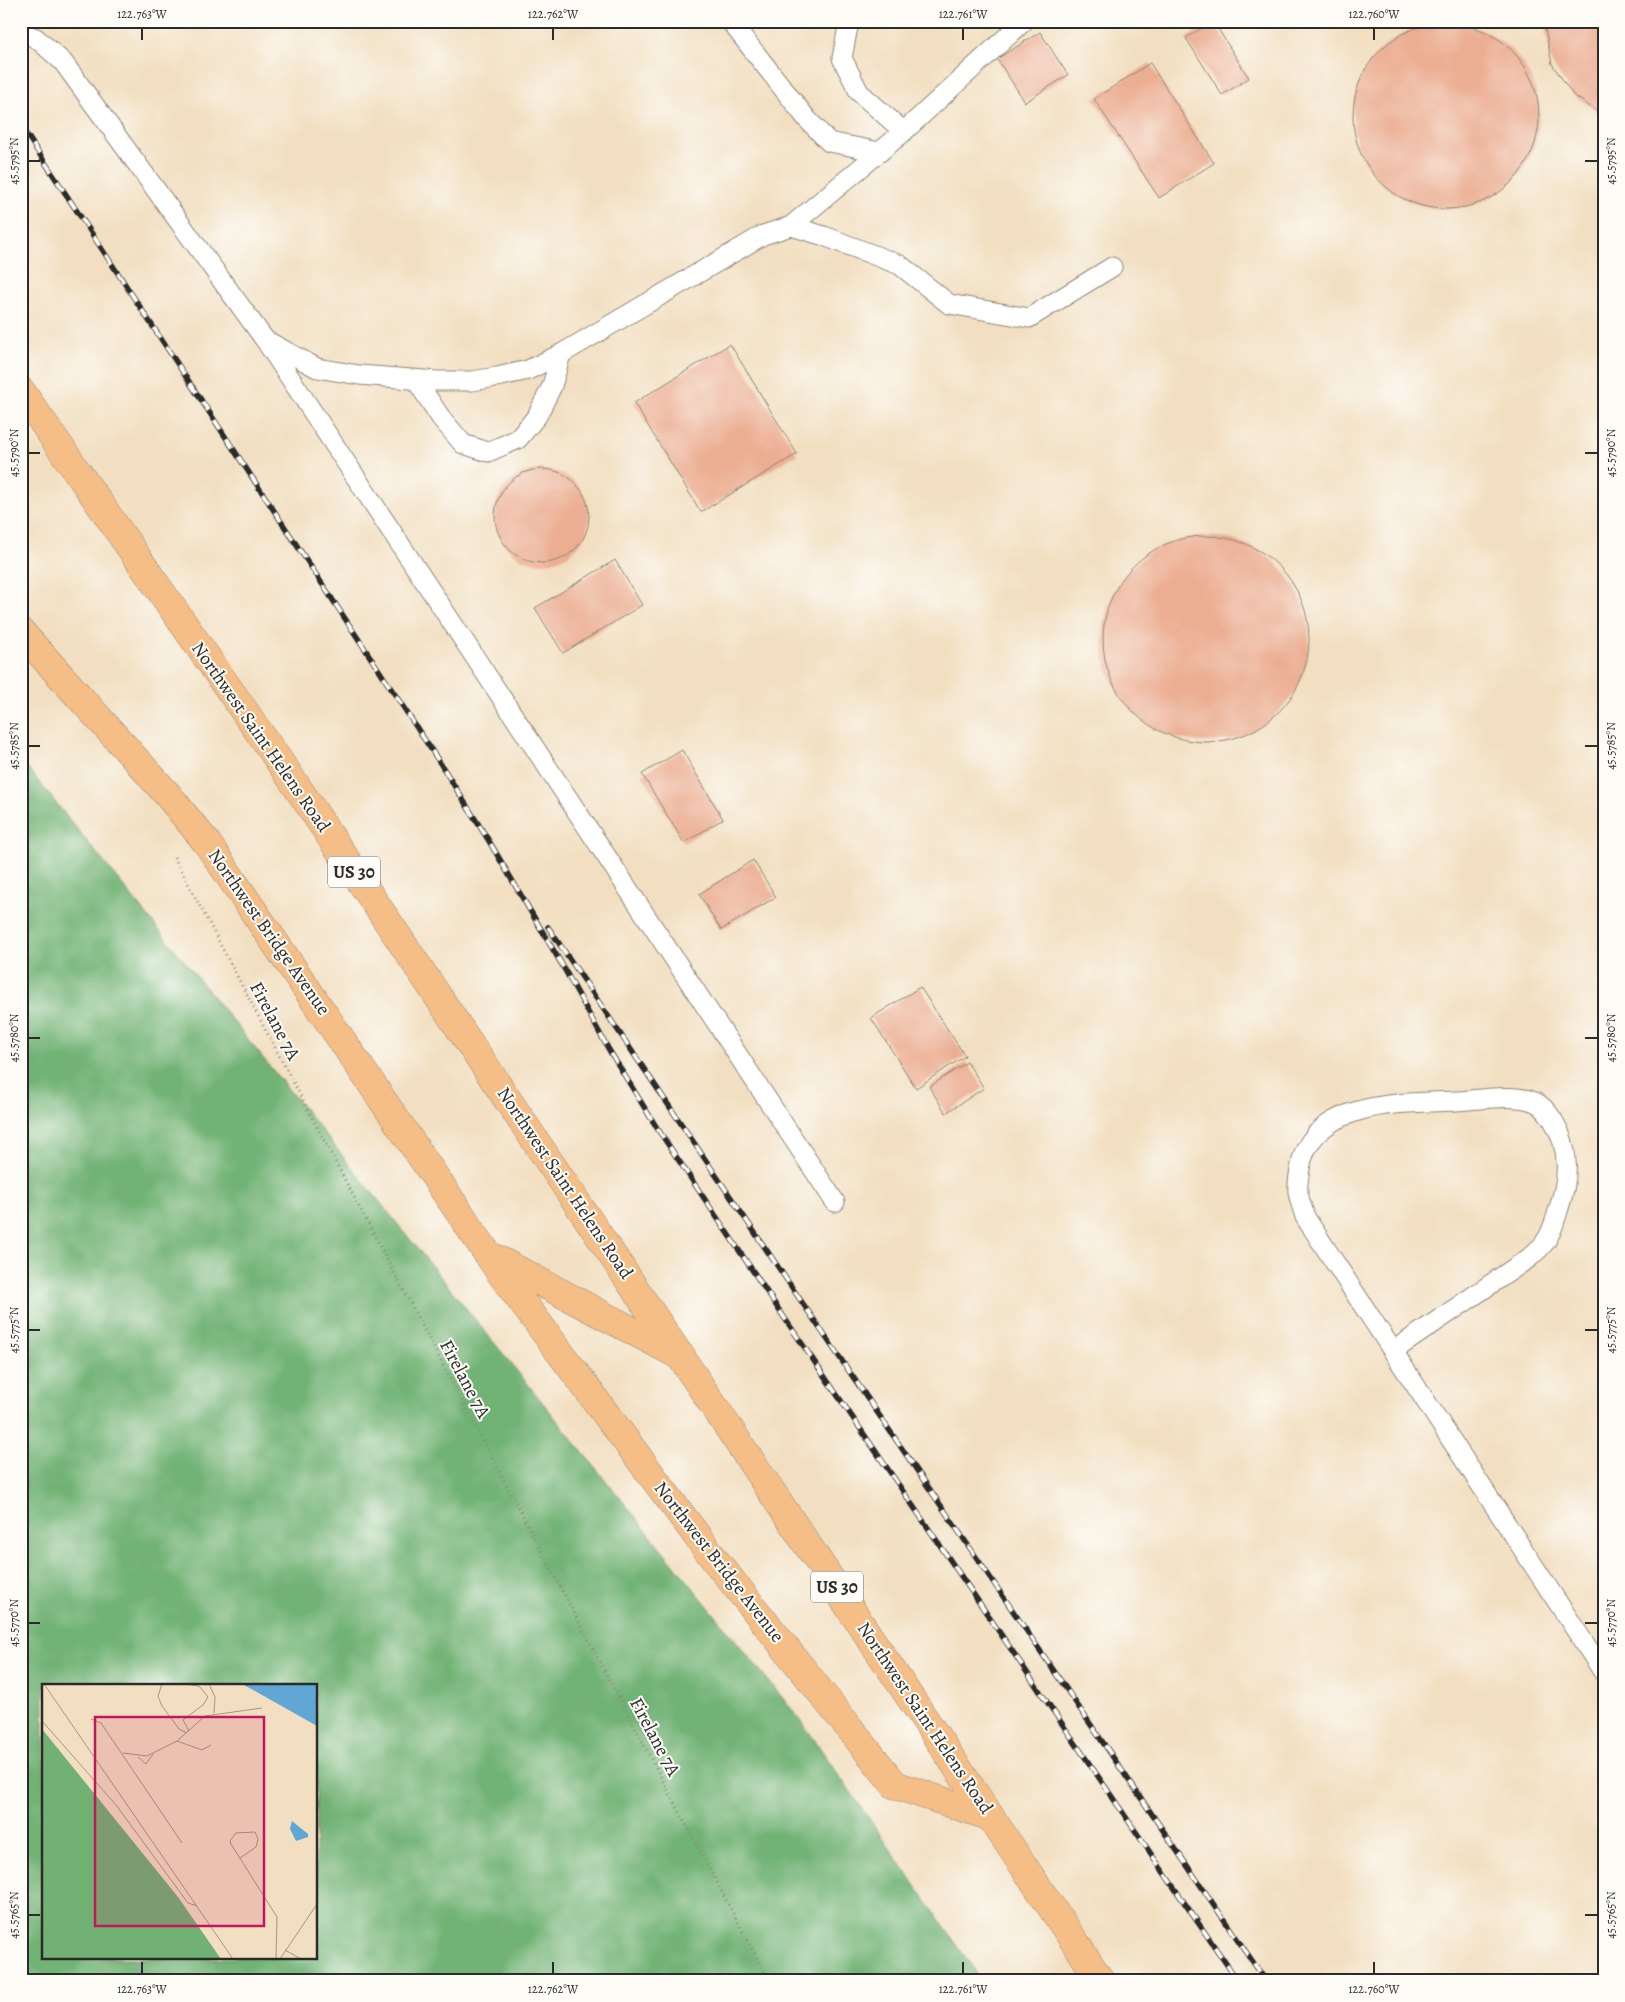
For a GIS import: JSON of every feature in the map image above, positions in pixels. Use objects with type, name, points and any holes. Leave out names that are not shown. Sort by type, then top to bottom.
[{"type":"main road","name":"Northwest Saint Helens Road","points":[[21,390],[298,789],[1101,1981]]},
{"type":"main road","name":"Northwest Bridge Avenue","points":[[21,632],[167,794],[207,843],[488,1254],[715,1560],[895,1786],[991,1817]]},
{"type":"main road","name":"Northwest Bridge Avenue","points":[[488,1254],[682,1357]]},
{"type":"lane","points":[[730,21],[807,119],[829,142],[880,152]]},
{"type":"lane","points":[[852,21],[848,27],[842,58],[859,92],[904,132]]},
{"type":"lane","points":[[265,340],[317,368],[359,375],[416,380],[472,381],[528,370],[561,354],[763,235],[791,226],[904,132],[1024,21]]},
{"type":"lane","points":[[21,32],[36,38],[63,62],[265,340],[835,1202]]},
{"type":"lane","points":[[791,226],[824,236],[900,265],[949,304],[1029,318],[1112,266]]},
{"type":"lane","points":[[416,380],[441,418],[463,444],[488,452],[518,439],[537,416],[552,386],[561,354]]},
{"type":"lane","points":[[1394,1352],[1529,1258],[1545,1243],[1554,1224],[1565,1190],[1567,1166],[1565,1145],[1557,1127],[1550,1114],[1535,1102],[1514,1098],[1390,1104],[1357,1110],[1329,1124],[1312,1138],[1302,1159],[1297,1191],[1305,1217],[1604,1673]]},
{"type":"path","name":"Firelane 7A","points":[[171,851],[769,1981]]},
{"type":"green space","points":[[21,760],[802,1722],[982,1981],[21,1981]]},
{"type":"building","points":[[1213,21],[1249,78],[1222,95],[1186,38]]},
{"type":"building","points":[[1547,21],[1604,21],[1604,116],[1573,95],[1552,64],[1545,29]]},
{"type":"building","points":[[1446,23],[1464,25],[1481,30],[1498,39],[1512,50],[1523,64],[1532,81],[1537,98],[1539,116],[1537,134],[1532,151],[1523,168],[1512,182],[1498,193],[1481,202],[1464,207],[1446,209],[1428,207],[1411,202],[1394,193],[1380,182],[1369,168],[1360,151],[1355,134],[1353,116],[1355,98],[1360,81],[1369,64],[1380,50],[1394,39],[1411,30],[1428,25]]},
{"type":"building","points":[[1040,32],[1068,75],[1025,102],[997,59]]},
{"type":"building","points":[[1150,63],[1214,163],[1159,198],[1094,99]]},
{"type":"building","points":[[730,344],[797,454],[701,512],[634,403]]},
{"type":"building","points":[[542,469],[560,473],[575,483],[585,498],[589,516],[585,534],[575,549],[560,559],[542,563],[524,559],[509,549],[499,534],[495,516],[499,498],[509,483],[524,473]]},
{"type":"building","points":[[1196,536],[1216,536],[1236,540],[1255,548],[1279,566],[1297,590],[1305,609],[1309,639],[1305,669],[1297,688],[1279,712],[1255,730],[1236,738],[1216,742],[1196,742],[1176,738],[1157,730],[1141,719],[1126,704],[1115,688],[1107,669],[1103,649],[1103,629],[1107,609],[1115,590],[1126,574],[1141,559],[1157,548],[1176,540]]},
{"type":"building","points":[[615,560],[642,605],[563,653],[535,608]]},
{"type":"building","points":[[682,750],[723,819],[684,843],[642,774]]},
{"type":"building","points":[[753,860],[776,897],[721,930],[699,894]]},
{"type":"building","points":[[920,987],[965,1056],[916,1088],[871,1018]]},
{"type":"building","points":[[967,1062],[984,1088],[946,1113],[929,1087]]},
{"type":"railway","points":[[21,126],[440,763],[489,841],[561,963],[609,1050],[657,1128],[777,1307],[1238,1981]]},
{"type":"railway","points":[[548,927],[1266,1981]]}]
